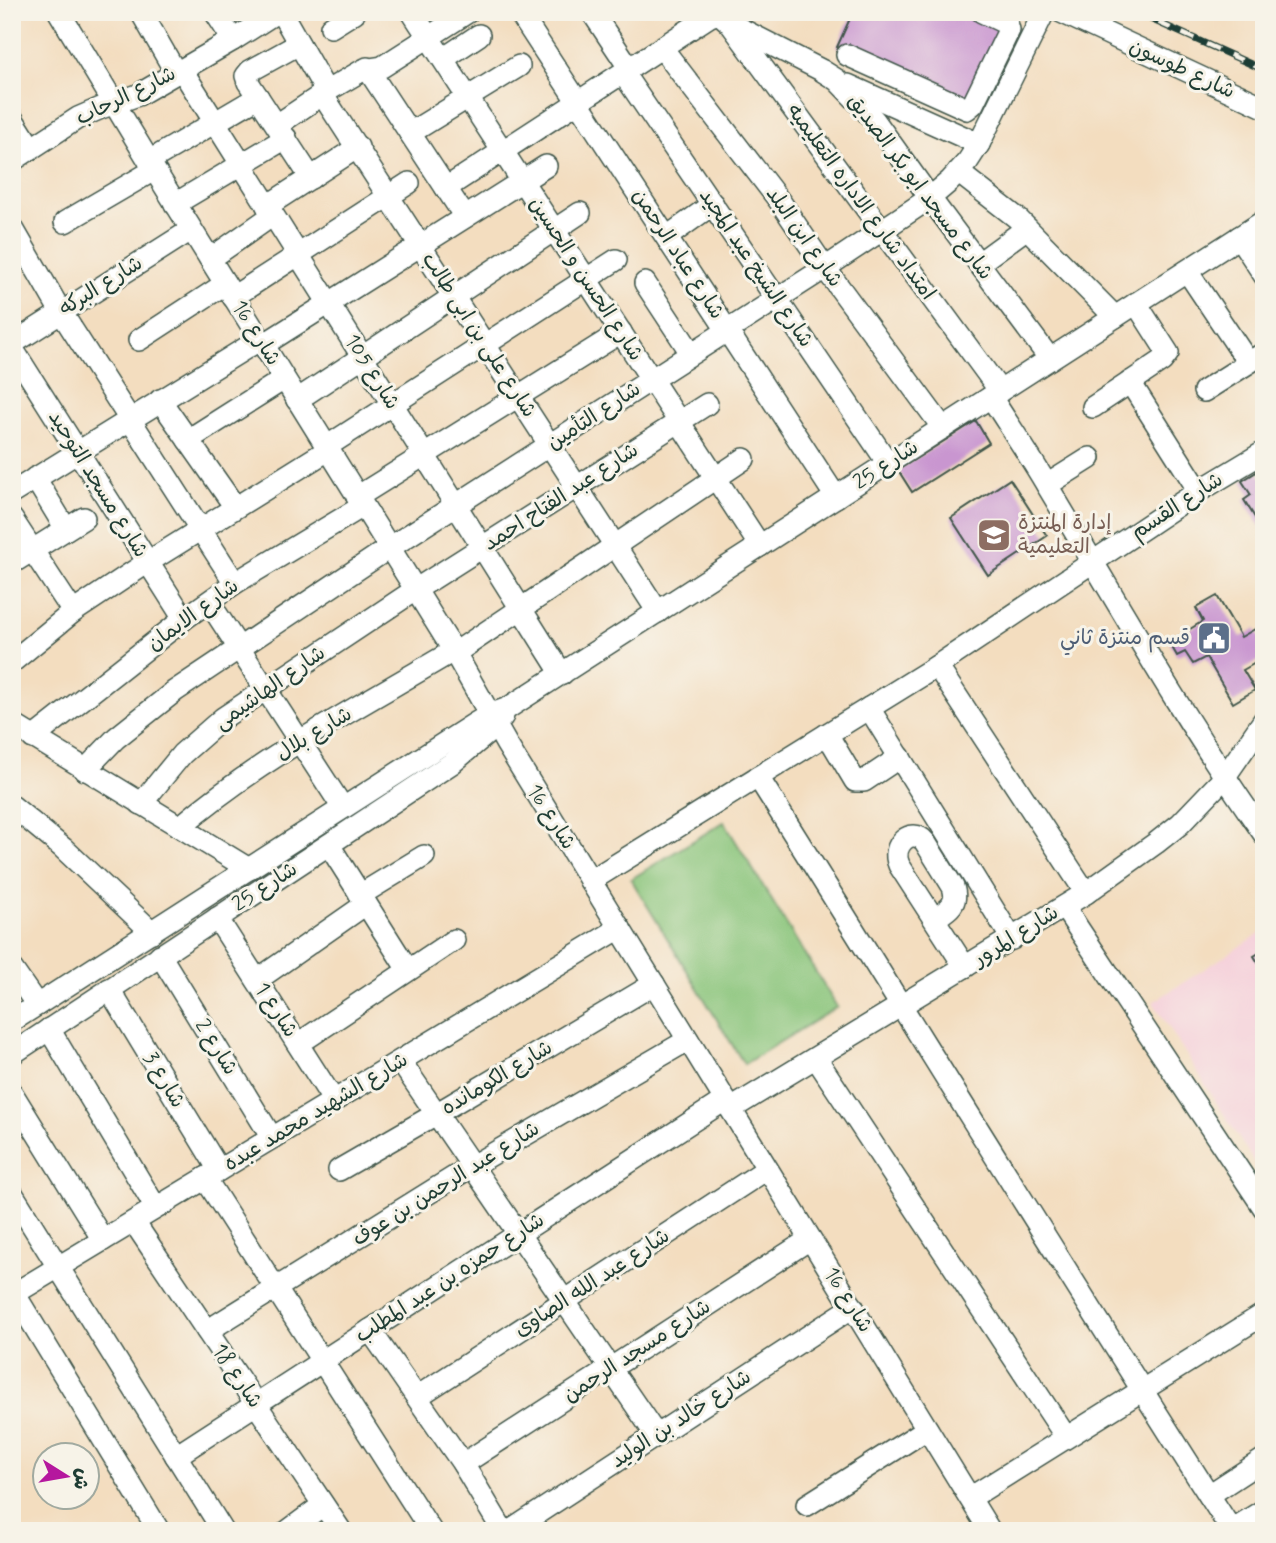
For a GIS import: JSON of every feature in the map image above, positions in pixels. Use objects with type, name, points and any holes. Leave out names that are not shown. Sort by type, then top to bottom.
[{"type":"street","name":"شارع 16","points":[[59,12],[360,502],[454,652],[498,716],[590,881],[990,1531]]},
{"type":"street","name":"شارع 105","points":[[141,12],[215,122],[562,674]]},
{"type":"street","points":[[215,12],[233,40]]},
{"type":"street","name":"شارع الرحاب","points":[[12,161],[78,118],[138,95],[279,12]]},
{"type":"street","name":"شارع على بن ابى طالب","points":[[279,12],[323,87],[322,94],[658,612]]},
{"type":"street","points":[[331,27],[355,12]]},
{"type":"street","name":"شارع الحسن و الحسين","points":[[412,12],[760,546]]},
{"type":"street","points":[[175,204],[241,165],[322,94],[367,68],[382,67],[468,12]]},
{"type":"street","name":"شارع عباد الرحمن","points":[[519,12],[836,497]]},
{"type":"street","name":"شارع الشيخ عبد المجيد","points":[[592,12],[713,204],[888,463]]},
{"type":"street","points":[[847,55],[967,109],[973,104],[1009,30],[1005,23],[982,12]]},
{"type":"street","name":"شارع التأمين","points":[[85,770],[116,738],[174,691],[389,548],[930,198],[968,161],[979,144],[1044,12]]},
{"type":"street","name":"شارع طوسون","points":[[1061,12],[1264,107]]},
{"type":"street","points":[[446,188],[662,48],[692,18],[716,14],[725,19]]},
{"type":"street","name":"شارع مسجد ابو بكر الصديق","points":[[725,19],[837,80],[875,121],[1050,359]]},
{"type":"street","name":"امتداد شارع الاداره التعليميه","points":[[725,19],[882,230],[995,394],[1092,562],[1224,778],[1264,834]]},
{"type":"street","points":[[443,59],[479,35]]},
{"type":"street","points":[[299,44],[247,73],[247,79],[311,178]]},
{"type":"street","name":"شارع ابن البلد","points":[[662,48],[781,203],[825,268],[943,428]]},
{"type":"street","points":[[410,132],[519,66]]},
{"type":"street","points":[[367,68],[465,218]]},
{"type":"street","points":[[837,80],[979,144]]},
{"type":"street","points":[[65,222],[215,122],[258,97]]},
{"type":"street","points":[[12,118],[31,148]]},
{"type":"street","points":[[210,259],[311,178],[358,147]]},
{"type":"street","points":[[12,493],[160,400],[329,304],[546,166]]},
{"type":"street","points":[[958,172],[1017,218],[1115,317]]},
{"type":"street","points":[[139,340],[298,255],[408,183]]},
{"type":"street","points":[[667,237],[713,204]]},
{"type":"street","points":[[297,400],[580,213]]},
{"type":"street","name":"شارع 25","points":[[12,1021],[343,808],[498,716],[1264,221]]},
{"type":"street","points":[[12,227],[61,312],[235,583]]},
{"type":"street","points":[[979,263],[1027,228]]},
{"type":"street","name":"شارع البركه","points":[[12,346],[191,230]]},
{"type":"street","points":[[1239,237],[1264,275]]},
{"type":"street","points":[[16,652],[148,562],[616,260]]},
{"type":"street","points":[[1186,271],[1256,358],[1204,391]]},
{"type":"street","points":[[645,283],[691,353]]},
{"type":"street","points":[[1093,407],[1162,361],[1168,353],[1136,303]]},
{"type":"street","name":"شارع الايمان","points":[[33,738],[184,619],[235,583],[360,502],[424,455],[621,332]]},
{"type":"street","name":"شارع مسجد التوحيد","points":[[12,346],[184,619]]},
{"type":"street","points":[[188,440],[284,379]]},
{"type":"street","points":[[1130,382],[1199,491]]},
{"type":"street","points":[[160,400],[235,507]]},
{"type":"street","name":"شارع عبد الفتاح احمد","points":[[415,590],[707,404]]},
{"type":"street","name":"شارع القسم","points":[[590,881],[937,666],[1199,491],[1264,452]]},
{"type":"street","points":[[1047,485],[1090,458]]},
{"type":"street","name":"شارع بلال","points":[[181,827],[244,778],[454,652],[744,459]]},
{"type":"street","points":[[12,563],[75,524],[35,478]]},
{"type":"street","points":[[12,519],[73,612]]},
{"type":"street","name":"شارع الهاشيمى","points":[[141,804],[182,754],[223,718],[415,590]]},
{"type":"street","points":[[209,601],[343,808]]},
{"type":"street","points":[[937,666],[1086,893]]},
{"type":"street","points":[[869,708],[1012,939]]},
{"type":"street","name":"شارع 25","points":[[12,1054],[452,763],[498,716]]},
{"type":"street","name":"شارع المرور","points":[[728,1104],[816,1058],[1012,939],[1086,893],[1156,843],[1180,824],[1224,778],[1264,720]]},
{"type":"street","points":[[12,724],[249,869]]},
{"type":"street","points":[[827,734],[855,781],[864,781],[900,758]]},
{"type":"street","points":[[758,777],[1232,1531],[1264,1510]]},
{"type":"street","points":[[12,806],[63,848],[152,932]]},
{"type":"street","points":[[329,845],[408,970]]},
{"type":"street","points":[[257,981],[424,856]]},
{"type":"street","points":[[1064,907],[1264,1209]]},
{"type":"street","name":"شارع 1","points":[[217,918],[334,1101]]},
{"type":"street","points":[[934,919],[965,967]]},
{"type":"street","name":"شارع الشهيد محمد عبده","points":[[13,1294],[620,928]]},
{"type":"street","points":[[298,1044],[454,940]]},
{"type":"street","name":"شارع 2","points":[[160,955],[272,1138]]},
{"type":"street","points":[[12,969],[37,1005]]},
{"type":"street","name":"شارع الكومانده","points":[[339,1170],[653,984]]},
{"type":"street","name":"شارع 3","points":[[109,989],[276,1289],[431,1531]]},
{"type":"street","points":[[49,1029],[156,1208]]},
{"type":"street","name":"شارع عبد الرحمن بن عوف","points":[[207,1331],[472,1166],[688,1040]]},
{"type":"street","points":[[816,1058],[1066,1437]]},
{"type":"street","points":[[401,1062],[656,1435]]},
{"type":"street","points":[[12,1093],[103,1240]]},
{"type":"street","name":"شارع حمزه بن عبد المطلب","points":[[176,1456],[518,1234],[728,1104]]},
{"type":"street","name":"شارع عبد الله الصاوى","points":[[417,1397],[767,1169]]},
{"type":"street","points":[[12,1194],[223,1531]]},
{"type":"street","name":"شارع 18","points":[[134,1222],[341,1531]]},
{"type":"street","name":"شارع مسجد الرحمن","points":[[463,1464],[810,1238]]},
{"type":"street","points":[[13,1294],[159,1531]]},
{"type":"street","name":"شارع خالد بن الوليد","points":[[510,1531],[853,1307]]},
{"type":"street","points":[[970,1498],[1264,1314]]},
{"type":"street","points":[[370,1330],[463,1464],[503,1531]]},
{"type":"street","points":[[807,1505],[927,1429]]},
{"type":"street","points":[[1209,1495],[1264,1459]]},
{"type":"street","points":[[288,1531],[323,1505]]},
{"type":"shaded area","points":[[1264,931],[1264,1178],[1153,1002]]},
{"type":"green space","points":[[724,822],[837,1007],[744,1064],[631,879]]},
{"type":"building","points":[[853,12],[967,12],[1002,29],[967,107],[837,47]]},
{"type":"building","points":[[976,421],[989,443],[912,492],[898,470]]},
{"type":"building","points":[[1258,471],[1261,477],[1264,476],[1264,532],[1244,500],[1251,495],[1242,481]]},
{"type":"building","points":[[1010,479],[1047,536],[988,575],[951,518]]},
{"type":"building","points":[[1217,596],[1241,637],[1255,629],[1264,643],[1264,658],[1243,670],[1255,690],[1233,703],[1206,657],[1193,664],[1185,652],[1177,656],[1169,642],[1203,621],[1196,608]]},
{"type":"building","points":[[1264,950],[1264,972],[1254,956]]},
{"type":"railway","points":[[1135,12],[1264,70]]},
{"type":"place","name":"إدارة المنتزة التعليمية","points":[[994,535]]},
{"type":"place","name":"قسم منتزة ثاني","points":[[1214,638]]}]
